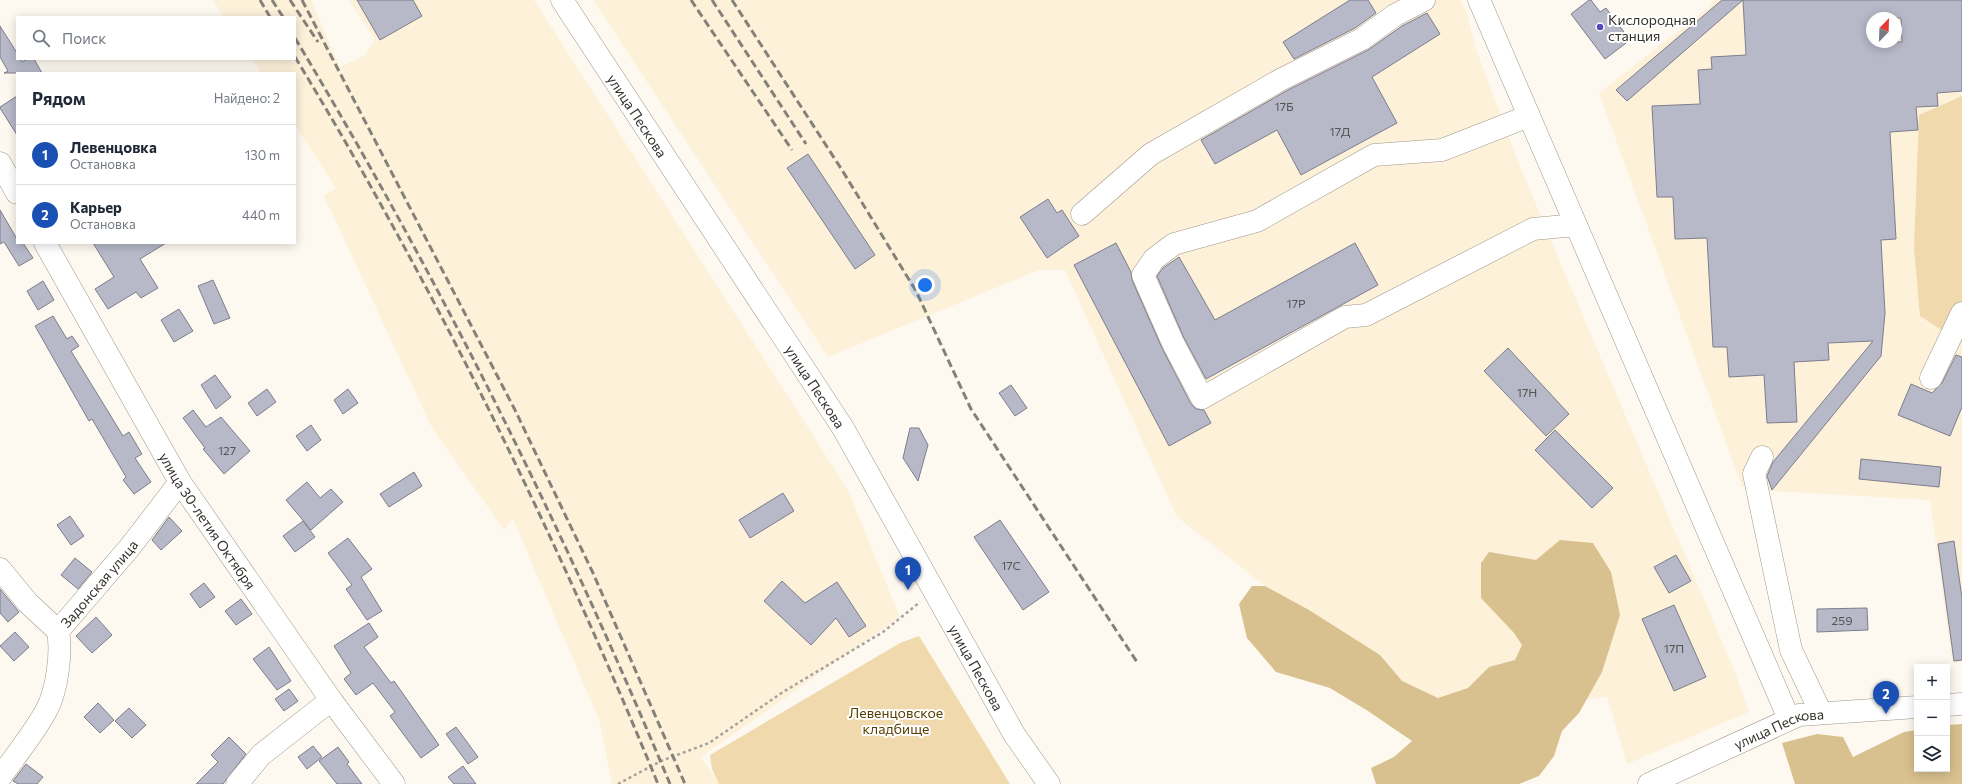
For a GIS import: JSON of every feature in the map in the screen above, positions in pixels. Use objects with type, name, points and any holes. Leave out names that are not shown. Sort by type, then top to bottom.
[{"type":"street","name":"улица Пескова","points":[[562,0],[843,428],[935,590],[1014,734],[1049,784]]},
{"type":"street","points":[[1082,214],[1151,154],[1282,80],[1362,39],[1395,16],[1424,0]]},
{"type":"street","points":[[1479,0],[1789,719]]},
{"type":"street","points":[[1529,116],[1442,150],[1374,155],[1257,221],[1174,244],[1154,259],[1143,274],[1173,343],[1202,398],[1345,317],[1366,315],[1533,229],[1576,225]]},
{"type":"street","points":[[0,163],[16,191]]},
{"type":"street","name":"улица 30-летия Октября","points":[[46,244],[180,482],[331,700],[394,784]]},
{"type":"street","points":[[1931,378],[1962,313]]},
{"type":"street","points":[[1762,457],[1754,474],[1789,642],[1791,650],[1821,713]]},
{"type":"street","name":"Задонская улица","points":[[0,778],[47,709],[54,687],[60,652],[61,644],[58,631],[130,547],[180,482]]},
{"type":"street","points":[[0,569],[28,603],[58,631]]},
{"type":"street","points":[[237,784],[262,755],[331,700]]},
{"type":"street","points":[[1950,705],[1962,704]]},
{"type":"street","name":"улица Пескова","points":[[1649,784],[1799,715],[1914,707]]},
{"type":"path","points":[[618,784],[661,761],[709,743],[784,692],[883,632],[935,590]]},
{"type":"shaded area","points":[[213,0],[311,0],[340,67],[365,55],[375,40],[349,0],[534,0],[848,490],[900,617],[701,757],[720,784],[612,784],[599,720],[513,519],[504,530],[432,428],[324,196],[336,188],[296,127],[296,72],[260,72],[253,60],[296,60],[296,16],[223,16]]},
{"type":"shaded area","points":[[593,0],[1460,0],[1467,14],[1475,46],[1514,151],[1735,672],[1749,712],[1627,764],[1607,697],[1419,717],[1265,586],[1177,517],[1065,270],[1039,270],[828,357]]},
{"type":"shaded area","points":[[1714,0],[1962,0],[1962,96],[1919,115],[1956,340],[1962,343],[1962,662],[1952,662],[1930,500],[1772,491],[1742,487],[1599,93],[1709,7]]},
{"type":"shaded area","points":[[1560,540],[1593,543],[1611,572],[1620,615],[1602,672],[1579,713],[1562,731],[1554,756],[1539,776],[1519,784],[1376,784],[1371,768],[1394,757],[1412,741],[1368,711],[1330,688],[1276,672],[1247,638],[1239,604],[1252,586],[1265,586],[1309,610],[1380,655],[1402,681],[1438,698],[1468,688],[1489,667],[1515,660],[1522,645],[1514,633],[1481,598],[1481,563],[1489,552],[1536,560]]},
{"type":"shaded area","points":[[1962,724],[1962,784],[1795,784],[1782,743],[1817,734],[1843,737],[1853,757],[1904,732],[1914,730],[1914,772],[1950,772],[1950,725]]},
{"type":"green space","points":[[1962,96],[1962,343],[1920,316],[1914,248],[1919,115]]},
{"type":"green space","name":"Левенцовское кладбище","points":[[919,636],[1010,784],[719,784],[712,769],[710,755],[900,643]]},
{"type":"building","points":[[357,0],[413,0],[422,16],[380,40]]},
{"type":"building","points":[[1350,0],[1368,0],[1376,13],[1355,28],[1294,59],[1283,42]]},
{"type":"building","name":"Кислородная станция","points":[[1591,0],[1600,12],[1606,8],[1630,40],[1605,59],[1571,14]]},
{"type":"building","points":[[1722,0],[1743,0],[1627,101],[1616,90]]},
{"type":"building","points":[[1743,0],[1962,0],[1962,91],[1937,93],[1938,106],[1916,107],[1918,130],[1890,132],[1896,239],[1881,240],[1885,313],[1881,356],[1772,490],[1767,476],[1773,462],[1873,341],[1828,343],[1829,360],[1794,362],[1797,422],[1767,423],[1764,375],[1729,377],[1727,347],[1713,347],[1707,238],[1675,239],[1673,197],[1657,197],[1652,106],[1700,104],[1698,70],[1712,69],[1711,57],[1746,55]]},
{"type":"building","points":[[1427,13],[1440,34],[1372,77],[1397,123],[1301,175],[1277,130],[1215,164],[1201,140],[1288,90],[1368,50],[1402,26]]},
{"type":"building","points":[[0,26],[16,51],[16,60],[21,60],[22,62],[25,60],[35,60],[41,72],[4,73],[8,71],[0,57]]},
{"type":"building","points":[[16,97],[16,133],[0,108]]},
{"type":"building","points":[[808,154],[875,255],[855,269],[787,168]]},
{"type":"building","points":[[1048,199],[1057,213],[1062,210],[1079,236],[1047,258],[1020,217]]},
{"type":"building","points":[[0,210],[16,237],[16,244],[24,244],[33,258],[19,266],[4,242],[0,244]]},
{"type":"building","points":[[1116,243],[1131,272],[1132,280],[1162,348],[1191,404],[1196,409],[1204,410],[1211,423],[1169,446],[1074,265]]},
{"type":"building","points":[[1355,243],[1378,285],[1206,379],[1184,338],[1157,276],[1163,268],[1179,257],[1215,320]]},
{"type":"building","points":[[94,244],[164,244],[140,259],[158,288],[141,298],[136,292],[108,309],[95,289],[114,277]]},
{"type":"building","points":[[213,280],[230,318],[214,324],[198,286]]},
{"type":"building","points":[[43,281],[54,300],[38,310],[27,291]]},
{"type":"building","points":[[179,309],[193,331],[174,342],[161,320]]},
{"type":"building","points":[[53,316],[67,339],[72,336],[79,346],[71,351],[123,436],[129,432],[142,454],[135,458],[151,482],[134,494],[123,480],[126,477],[92,419],[89,421],[35,326]]},
{"type":"building","points":[[1508,348],[1569,414],[1546,436],[1484,371]]},
{"type":"building","points":[[1956,355],[1962,357],[1962,407],[1950,436],[1898,415],[1911,384],[1932,393],[1942,383]]},
{"type":"building","points":[[215,375],[231,397],[216,409],[201,385]]},
{"type":"building","points":[[1011,385],[1027,408],[1015,416],[999,393]]},
{"type":"building","points":[[267,389],[276,402],[257,416],[248,403]]},
{"type":"building","points":[[348,389],[358,403],[343,414],[334,400]]},
{"type":"building","points":[[193,410],[206,427],[221,417],[250,451],[224,474],[203,449],[205,448],[183,418]]},
{"type":"building","points":[[311,425],[321,440],[307,451],[296,436]]},
{"type":"building","points":[[910,428],[919,428],[928,445],[918,481],[903,458]]},
{"type":"building","points":[[1555,430],[1613,488],[1592,508],[1535,450]]},
{"type":"building","points":[[1861,459],[1941,467],[1939,487],[1859,479]]},
{"type":"building","points":[[414,472],[422,486],[389,507],[380,494]]},
{"type":"building","points":[[307,482],[320,498],[331,489],[343,502],[311,530],[286,500]]},
{"type":"building","points":[[783,493],[794,511],[750,538],[739,520]]},
{"type":"building","points":[[70,516],[84,536],[71,545],[57,525]]},
{"type":"building","points":[[169,517],[182,531],[161,550],[152,540]]},
{"type":"building","points":[[1000,520],[1049,592],[1023,610],[974,537]]},
{"type":"building","points":[[303,521],[315,537],[295,552],[283,536]]},
{"type":"building","points":[[348,538],[372,569],[361,577],[382,611],[367,620],[346,589],[352,585],[328,553]]},
{"type":"building","points":[[1954,541],[1962,598],[1962,660],[1954,661],[1938,544]]},
{"type":"building","points":[[1676,555],[1691,581],[1669,593],[1654,567]]},
{"type":"building","points":[[75,558],[92,572],[78,589],[61,575]]},
{"type":"building","points":[[782,581],[805,603],[837,582],[866,626],[849,637],[836,618],[811,645],[764,601]]},
{"type":"building","points":[[204,583],[215,597],[200,608],[190,594]]},
{"type":"building","points":[[0,589],[19,612],[8,622],[0,613]]},
{"type":"building","points":[[241,599],[252,614],[236,625],[225,611]]},
{"type":"building","points":[[1674,605],[1706,677],[1674,691],[1642,619]]},
{"type":"building","points":[[1867,608],[1868,630],[1817,632],[1817,609]]},
{"type":"building","points":[[96,617],[112,635],[92,653],[76,636]]},
{"type":"building","points":[[369,623],[378,637],[364,647],[391,683],[394,681],[439,745],[421,758],[390,716],[395,712],[373,683],[356,695],[344,679],[351,673],[334,646]]},
{"type":"building","points":[[15,632],[29,647],[14,661],[0,646]]},
{"type":"building","points":[[269,647],[291,681],[277,690],[253,659]]},
{"type":"building","points":[[289,689],[298,701],[284,711],[275,699]]},
{"type":"building","points":[[98,703],[114,720],[100,733],[84,717]]},
{"type":"building","points":[[129,708],[146,725],[132,738],[115,721]]},
{"type":"building","points":[[456,727],[478,757],[468,764],[446,734]]},
{"type":"building","points":[[229,737],[246,754],[223,784],[196,784],[218,762],[211,755]]},
{"type":"building","points":[[313,746],[322,757],[307,769],[298,757]]},
{"type":"building","points":[[338,747],[349,762],[347,764],[362,784],[337,784],[319,761]]},
{"type":"building","points":[[26,764],[43,777],[37,784],[18,784],[13,781]]},
{"type":"building","points":[[463,766],[476,784],[454,784],[448,777]]},
{"type":"railway","points":[[260,0],[269,16]]},
{"type":"railway","points":[[272,0],[282,16]]},
{"type":"railway","points":[[290,0],[318,42]]},
{"type":"railway","points":[[302,0],[515,410],[593,573],[685,784]]},
{"type":"railway","points":[[691,0],[792,150]]},
{"type":"railway","points":[[712,0],[806,144]]},
{"type":"railway","points":[[732,0],[842,170],[916,291],[971,409],[1137,662]]},
{"type":"railway","points":[[296,40],[399,219],[496,404],[542,497],[586,592],[629,687],[670,784]]},
{"type":"railway","points":[[296,59],[397,233],[491,413],[578,597],[658,784]]},
{"type":"place","name":"Кислородная станция","points":[[1600,27]]},
{"type":"place","name":"Левенцовка","points":[[908,590]]},
{"type":"place","name":"Карьер","points":[[1886,714]]}]
